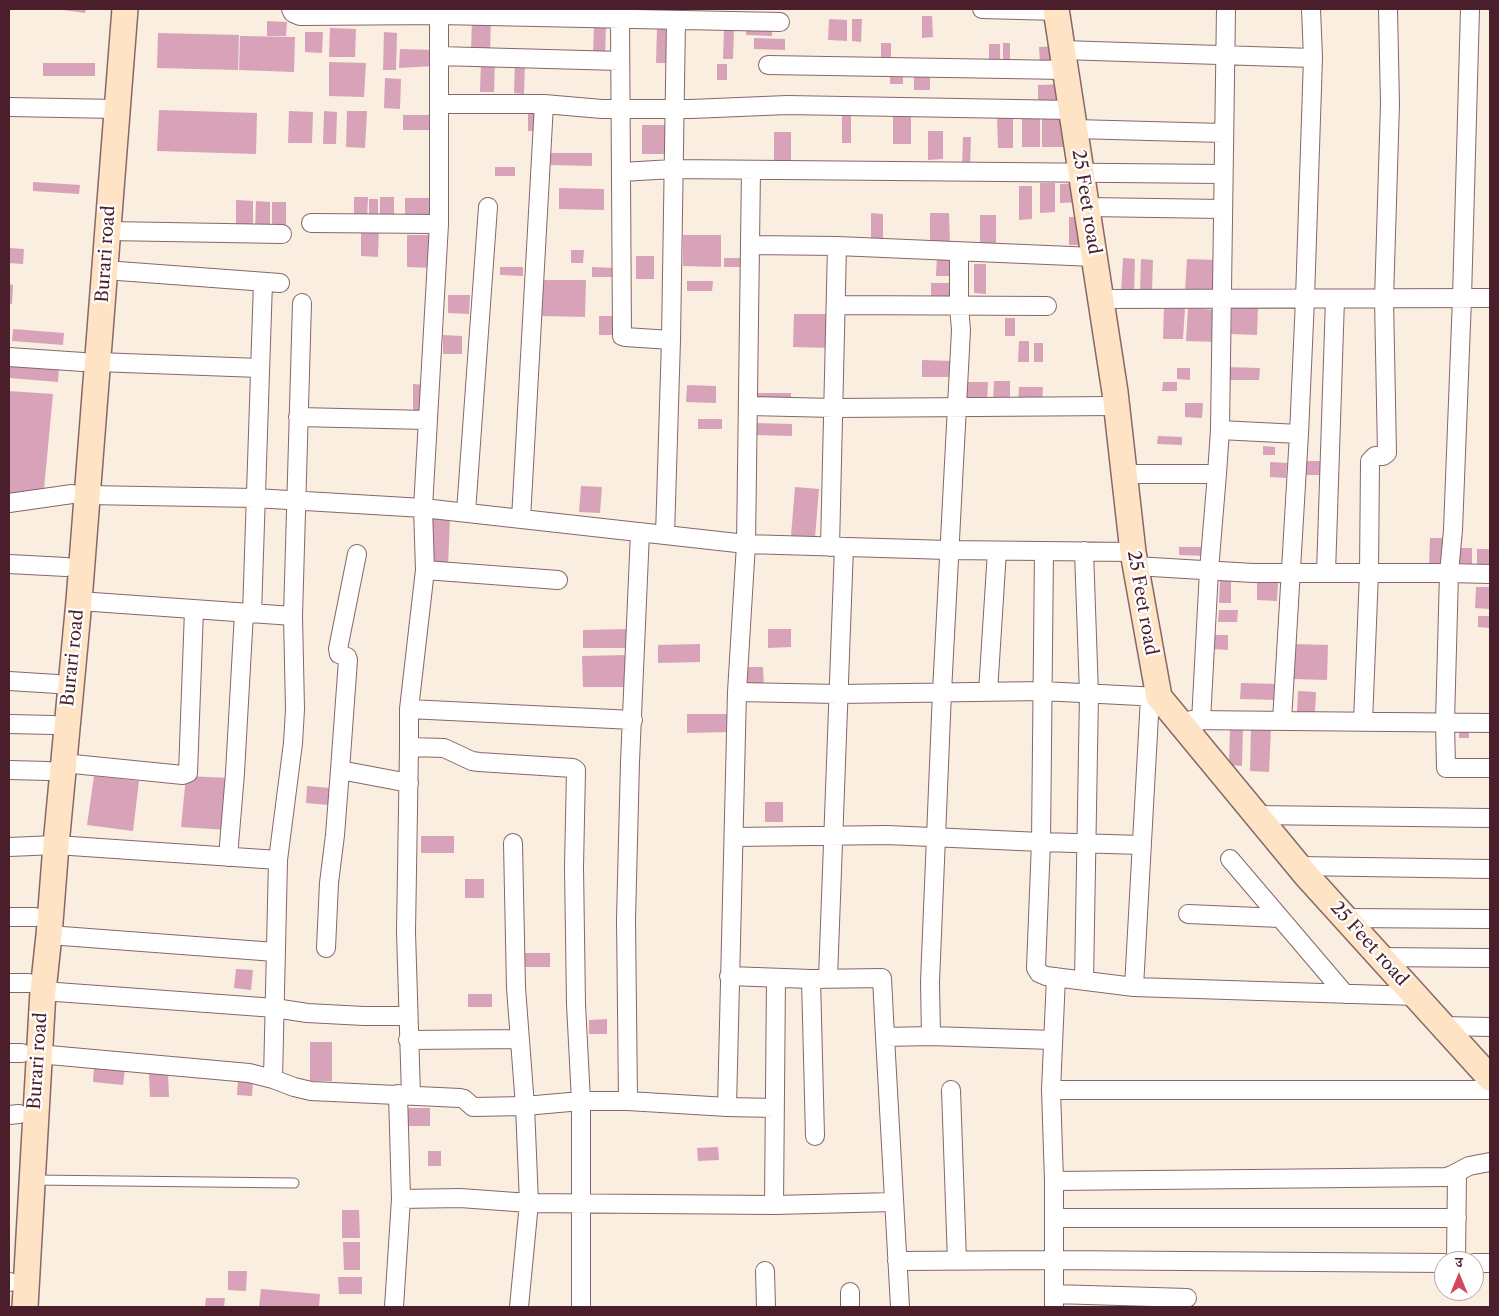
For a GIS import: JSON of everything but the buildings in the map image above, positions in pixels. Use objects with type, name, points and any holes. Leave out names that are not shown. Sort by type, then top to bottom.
[{"type":"main road","name":"Burari road","points":[[90,362],[105,270],[108,231],[110,109],[108,9]]},
{"type":"main road","name":"Burari road","points":[[9,1288],[14,1115],[23,1053],[27,986],[42,926],[56,767],[79,601],[80,494],[90,362],[96,204],[125,9]]},
{"type":"main road","name":"25 Feet road","points":[[1056,10],[1101,299],[1134,559],[1154,697],[1190,720],[1256,815],[1298,866],[1490,1078]]},
{"type":"main road","name":"Burari road","points":[[56,767],[53,725],[66,567],[80,494]]},
{"type":"main road","name":"Burari road","points":[[23,1053],[31,1180],[25,1307]]},
{"type":"street","points":[[291,9],[293,13],[300,16],[439,12],[620,19],[780,22]]},
{"type":"street","points":[[982,9],[1056,10]]},
{"type":"street","points":[[1226,9],[1222,174],[1220,430],[1209,570],[1190,720],[1490,723]]},
{"type":"street","points":[[1282,721],[1299,434],[1313,58],[1312,9]]},
{"type":"street","points":[[1363,722],[1369,573],[1370,461],[1375,456],[1383,456],[1387,453],[1384,299],[1390,104],[1388,9]]},
{"type":"street","points":[[1470,9],[1462,298],[1453,530],[1449,572],[1445,722],[1446,768],[1490,768]]},
{"type":"street","points":[[394,1307],[408,1040],[406,932],[408,709],[425,570],[423,508],[439,224],[439,12]]},
{"type":"street","points":[[620,19],[622,336],[671,340]]},
{"type":"street","points":[[665,535],[671,340],[676,20]]},
{"type":"street","points":[[768,65],[1225,55],[1313,58]]},
{"type":"street","points":[[439,56],[620,61]]},
{"type":"street","points":[[439,104],[544,104],[621,109],[787,106],[1073,120],[1224,133]]},
{"type":"street","points":[[521,519],[544,104]]},
{"type":"street","points":[[9,107],[110,109]]},
{"type":"street","points":[[622,172],[673,169],[1222,174]]},
{"type":"street","points":[[727,1107],[737,692],[746,544],[751,170]]},
{"type":"street","points":[[466,512],[488,207]]},
{"type":"street","points":[[1087,207],[1222,209]]},
{"type":"street","points":[[311,224],[439,224]]},
{"type":"street","points":[[108,231],[282,234]]},
{"type":"street","points":[[751,245],[837,246],[1094,257]]},
{"type":"street","points":[[814,1136],[820,978],[832,835],[839,694],[834,408],[837,246]]},
{"type":"street","points":[[931,1036],[930,982],[942,692],[961,330],[959,252]]},
{"type":"street","points":[[105,270],[280,283]]},
{"type":"street","points":[[228,857],[248,614],[255,498],[262,282]]},
{"type":"street","points":[[1101,299],[1490,298]]},
{"type":"street","points":[[1326,573],[1335,299]]},
{"type":"street","points":[[273,1078],[278,860],[293,743],[295,709],[293,616],[302,303]]},
{"type":"street","points":[[836,305],[1047,306]]},
{"type":"street","points":[[9,357],[259,368]]},
{"type":"street","points":[[749,406],[834,408],[1116,406]]},
{"type":"street","points":[[298,417],[428,420]]},
{"type":"street","points":[[1220,430],[1299,434]]},
{"type":"street","points":[[1124,474],[1217,474]]},
{"type":"street","points":[[9,503],[80,494],[255,498],[466,512],[746,544],[997,551],[1084,551],[1209,570],[1290,573],[1449,572],[1490,574]]},
{"type":"street","points":[[628,1101],[626,919],[640,532]]},
{"type":"street","points":[[988,692],[997,551]]},
{"type":"street","points":[[1044,551],[1041,842],[1035,963],[1039,973],[1134,987],[1416,996]]},
{"type":"street","points":[[1084,551],[1089,694],[1084,981]]},
{"type":"street","points":[[326,948],[348,660],[347,657],[339,654],[338,650],[357,554]]},
{"type":"street","points":[[9,564],[66,567]]},
{"type":"street","points":[[425,570],[558,580]]},
{"type":"street","points":[[79,601],[293,616]]},
{"type":"street","points":[[9,770],[56,767],[183,775],[188,773],[194,610]]},
{"type":"street","points":[[9,681],[57,684]]},
{"type":"street","points":[[737,692],[839,694],[1042,691],[1154,697],[1142,845],[1134,987]]},
{"type":"street","points":[[408,709],[633,720]]},
{"type":"street","points":[[9,724],[53,725]]},
{"type":"street","points":[[409,747],[451,749],[472,761],[479,762],[573,768],[576,770],[574,887],[576,1004],[581,1101],[581,1307]]},
{"type":"street","points":[[340,770],[408,783]]},
{"type":"street","points":[[1256,815],[1490,818]]},
{"type":"street","points":[[734,837],[887,835],[1142,845]]},
{"type":"street","points":[[513,843],[516,988],[525,1106],[529,1203],[519,1307]]},
{"type":"street","points":[[9,847],[49,845],[278,860]]},
{"type":"street","points":[[1230,859],[1345,994]]},
{"type":"street","points":[[1298,866],[1490,869]]},
{"type":"street","points":[[1188,914],[1280,918]]},
{"type":"street","points":[[9,917],[42,926],[275,952]]},
{"type":"street","points":[[1345,918],[1490,919]]},
{"type":"street","points":[[1380,957],[1490,958]]},
{"type":"street","points":[[729,976],[882,978],[900,1307]]},
{"type":"street","points":[[1056,977],[1051,1090],[1054,1182],[1054,1301],[1187,1298]]},
{"type":"street","points":[[774,1205],[776,978]]},
{"type":"street","points":[[27,986],[275,1008],[307,1013],[408,1016]]},
{"type":"street","points":[[1443,1026],[1490,1027]]},
{"type":"street","points":[[885,1037],[931,1036],[1053,1040]]},
{"type":"street","points":[[408,1040],[519,1039]]},
{"type":"street","points":[[23,1053],[249,1073],[273,1078],[294,1087],[311,1091],[464,1099],[473,1107],[525,1106],[581,1101],[628,1101],[775,1108]]},
{"type":"street","points":[[951,1090],[957,1261]]},
{"type":"street","points":[[1051,1090],[1490,1090]]},
{"type":"street","points":[[1054,1182],[1446,1177],[1469,1166],[1490,1162]]},
{"type":"street","points":[[1456,1251],[1457,1173]]},
{"type":"street","points":[[401,1199],[460,1198],[529,1203],[774,1205],[894,1202]]},
{"type":"street","points":[[1054,1218],[1457,1218]]},
{"type":"street","points":[[897,1262],[1054,1260],[1434,1263]]},
{"type":"street","points":[[765,1271],[766,1307]]},
{"type":"lane","points":[[31,1180],[294,1183]]}]
